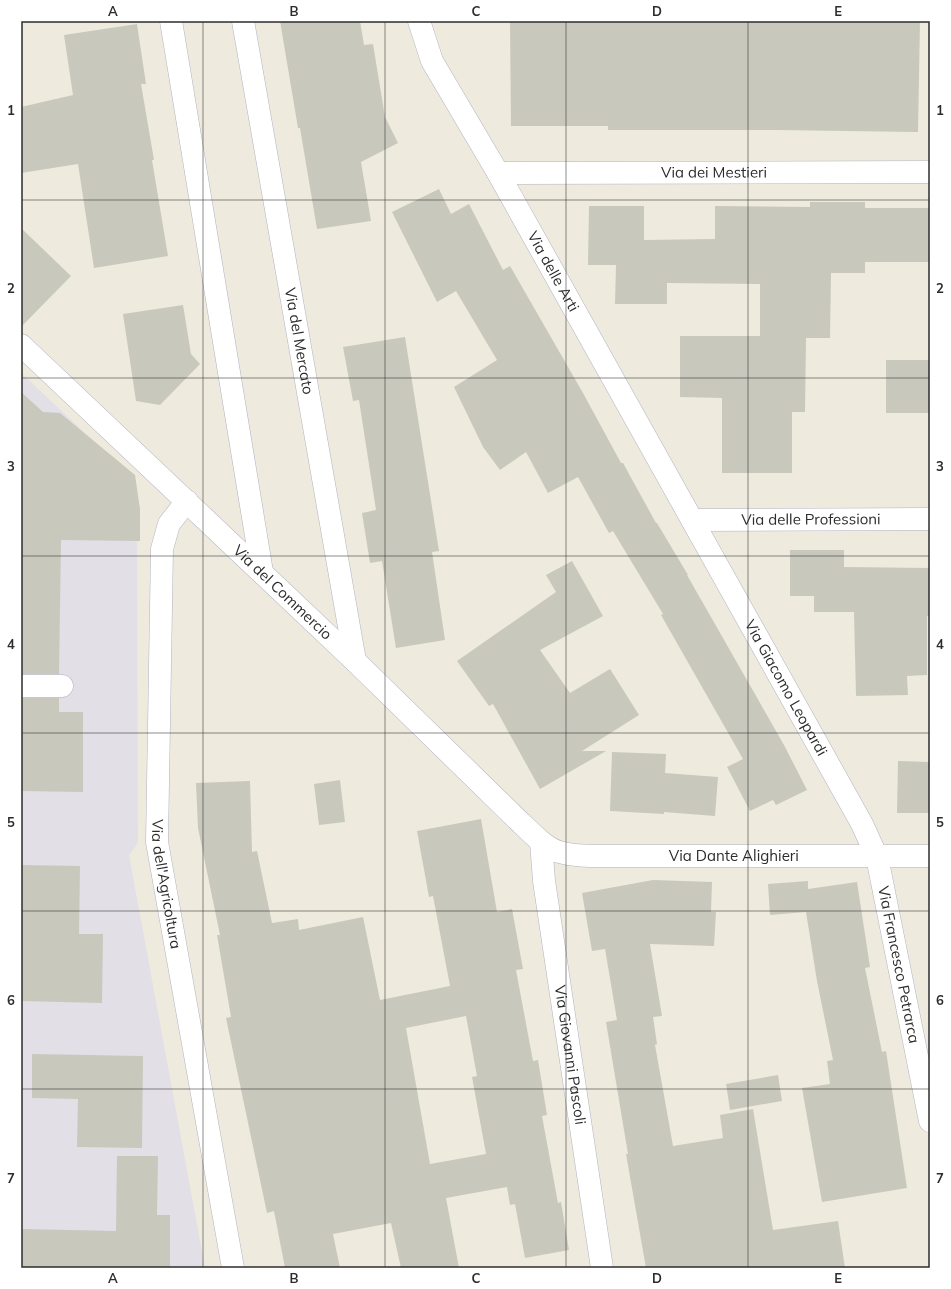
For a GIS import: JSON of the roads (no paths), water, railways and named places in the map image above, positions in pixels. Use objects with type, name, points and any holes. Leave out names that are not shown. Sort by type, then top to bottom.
[{"type":"street","points":[[171,21],[262,572]]},
{"type":"street","name":"Via del Mercato","points":[[243,21],[355,661]]},
{"type":"street","name":"Via delle Arti","points":[[419,21],[432,60],[498,173],[692,520]]},
{"type":"street","name":"Via dei Mestieri","points":[[498,173],[930,172]]},
{"type":"street","name":"Via del Commercio","points":[[21,345],[262,572],[541,842]]},
{"type":"street","name":"Via dell'Agricoltura","points":[[187,502],[169,524],[162,549],[157,842],[233,1268]]},
{"type":"street","name":"Via delle Professioni","points":[[692,520],[930,519]]},
{"type":"street","name":"Via Giacomo Leopardi","points":[[692,520],[862,824],[877,856]]},
{"type":"street","points":[[21,686],[62,686]]},
{"type":"street","name":"Via Dante Alighieri","points":[[541,842],[557,851],[576,855],[930,856]]},
{"type":"street","name":"Via Giovanni Pascoli","points":[[541,842],[544,881],[602,1268]]},
{"type":"street","name":"Via Francesco Petrarca","points":[[877,856],[930,1121]]}]
